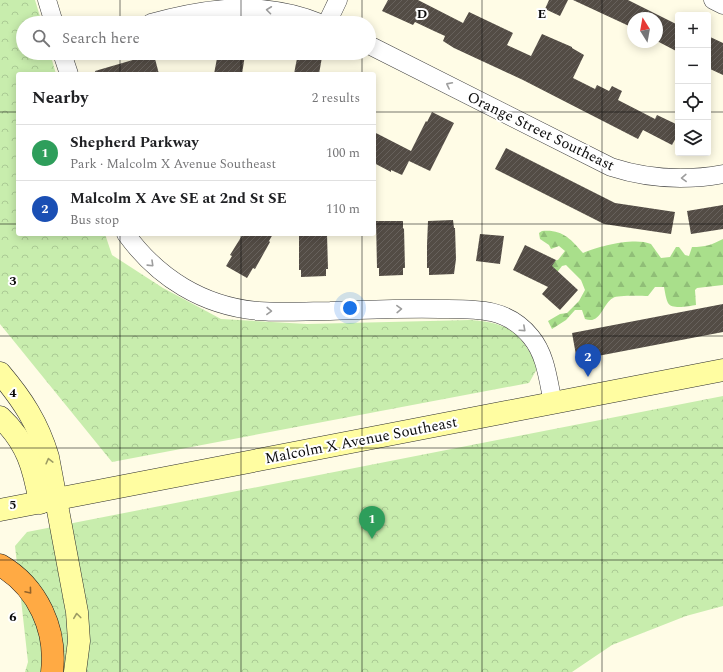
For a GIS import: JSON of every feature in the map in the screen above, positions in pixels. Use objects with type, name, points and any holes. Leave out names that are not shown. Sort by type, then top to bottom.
[{"type":"highway","points":[[0,565],[12,574],[29,591],[47,620],[53,652],[52,672]]},
{"type":"main road","name":"Malcolm X Avenue Southeast","points":[[0,510],[723,370]]},
{"type":"main road","points":[[0,373],[23,403],[36,424],[48,457],[48,501]]},
{"type":"main road","points":[[0,417],[20,439],[29,456],[34,471],[48,501],[78,620],[79,641],[75,672]]},
{"type":"street","points":[[47,0],[52,16]]},
{"type":"street","points":[[330,16],[338,0]]},
{"type":"street","points":[[713,0],[723,5]]},
{"type":"street","points":[[177,16],[203,10],[242,8],[282,12],[297,16]]},
{"type":"street","name":"Orange Street Southeast","points":[[376,49],[611,167],[634,174],[660,178],[696,178],[723,174]]},
{"type":"street","points":[[64,60],[67,72]]},
{"type":"street","points":[[128,236],[145,257],[169,279],[200,296],[234,307],[269,312],[477,309],[497,313],[515,322],[531,336],[537,344],[545,363],[553,403]]},
{"type":"green space","points":[[0,0],[35,0],[40,16],[16,16],[16,60],[52,60],[55,72],[16,72],[16,236],[106,236],[112,255],[163,288],[221,319],[307,324],[471,320],[496,324],[514,333],[522,341],[538,367],[529,383],[112,462],[0,324]]},
{"type":"green space","points":[[542,231],[561,233],[570,239],[583,253],[607,245],[636,241],[651,244],[661,258],[670,257],[676,247],[679,247],[685,255],[689,256],[692,247],[701,247],[723,239],[723,285],[697,288],[695,290],[696,305],[685,307],[670,305],[667,300],[664,287],[655,287],[648,296],[615,297],[609,301],[595,319],[585,319],[582,310],[575,310],[566,320],[552,329],[548,321],[560,314],[567,313],[579,301],[585,290],[581,280],[566,265],[562,266],[548,284],[549,261],[558,260],[565,251],[559,246],[551,249],[549,245],[540,239],[539,233]]},
{"type":"green space","points":[[723,396],[723,606],[686,616],[612,645],[572,672],[25,672],[28,662],[15,546],[27,532]]},
{"type":"building","points":[[388,0],[418,0],[463,23],[469,12],[513,33],[507,45],[531,56],[542,34],[572,47],[584,55],[573,78],[595,89],[597,85],[609,91],[612,86],[622,91],[618,100],[655,119],[657,115],[675,124],[675,140],[672,145],[643,130],[638,139],[523,80],[454,48],[443,41],[445,36],[415,22],[413,25],[382,11]]},
{"type":"building","points":[[549,0],[568,0],[560,16],[545,9]]},
{"type":"building","points":[[573,0],[628,0],[652,12],[627,12],[627,25]]},
{"type":"building","points":[[663,18],[675,24],[675,50],[663,44]]},
{"type":"building","points":[[711,37],[723,43],[723,75],[711,69]]},
{"type":"building","points":[[133,60],[155,60],[158,72],[95,72]]},
{"type":"building","points":[[217,60],[244,60],[242,72],[214,72]]},
{"type":"building","points":[[297,60],[321,60],[319,72],[294,72]]},
{"type":"building","points":[[432,112],[454,123],[430,171],[409,161],[402,175],[391,170],[391,172],[376,164],[376,133],[411,151],[426,121],[427,122]]},
{"type":"building","points":[[506,148],[615,203],[675,212],[671,234],[604,224],[495,169]]},
{"type":"building","points":[[723,205],[723,229],[691,234],[687,211]]},
{"type":"building","points":[[453,220],[455,228],[456,259],[454,274],[429,275],[429,268],[427,268],[428,221]]},
{"type":"building","points":[[376,221],[403,221],[405,268],[403,268],[403,275],[379,276],[379,268],[377,268]]},
{"type":"building","points":[[480,234],[504,236],[500,264],[476,261]]},
{"type":"building","points":[[242,236],[272,236],[255,269],[253,268],[247,278],[226,266],[232,256],[230,255]]},
{"type":"building","points":[[299,236],[327,236],[328,269],[326,269],[326,276],[301,277],[301,270],[299,270]]},
{"type":"building","points":[[525,245],[556,260],[552,266],[578,290],[560,310],[542,294],[548,287],[513,270]]},
{"type":"building","points":[[723,304],[723,332],[582,359],[581,354],[576,355],[572,333]]},
{"type":"place","name":"Malcolm X Ave SE at 2nd St SE","points":[[588,377]]},
{"type":"place","name":"Shepherd Parkway","points":[[372,539]]}]
